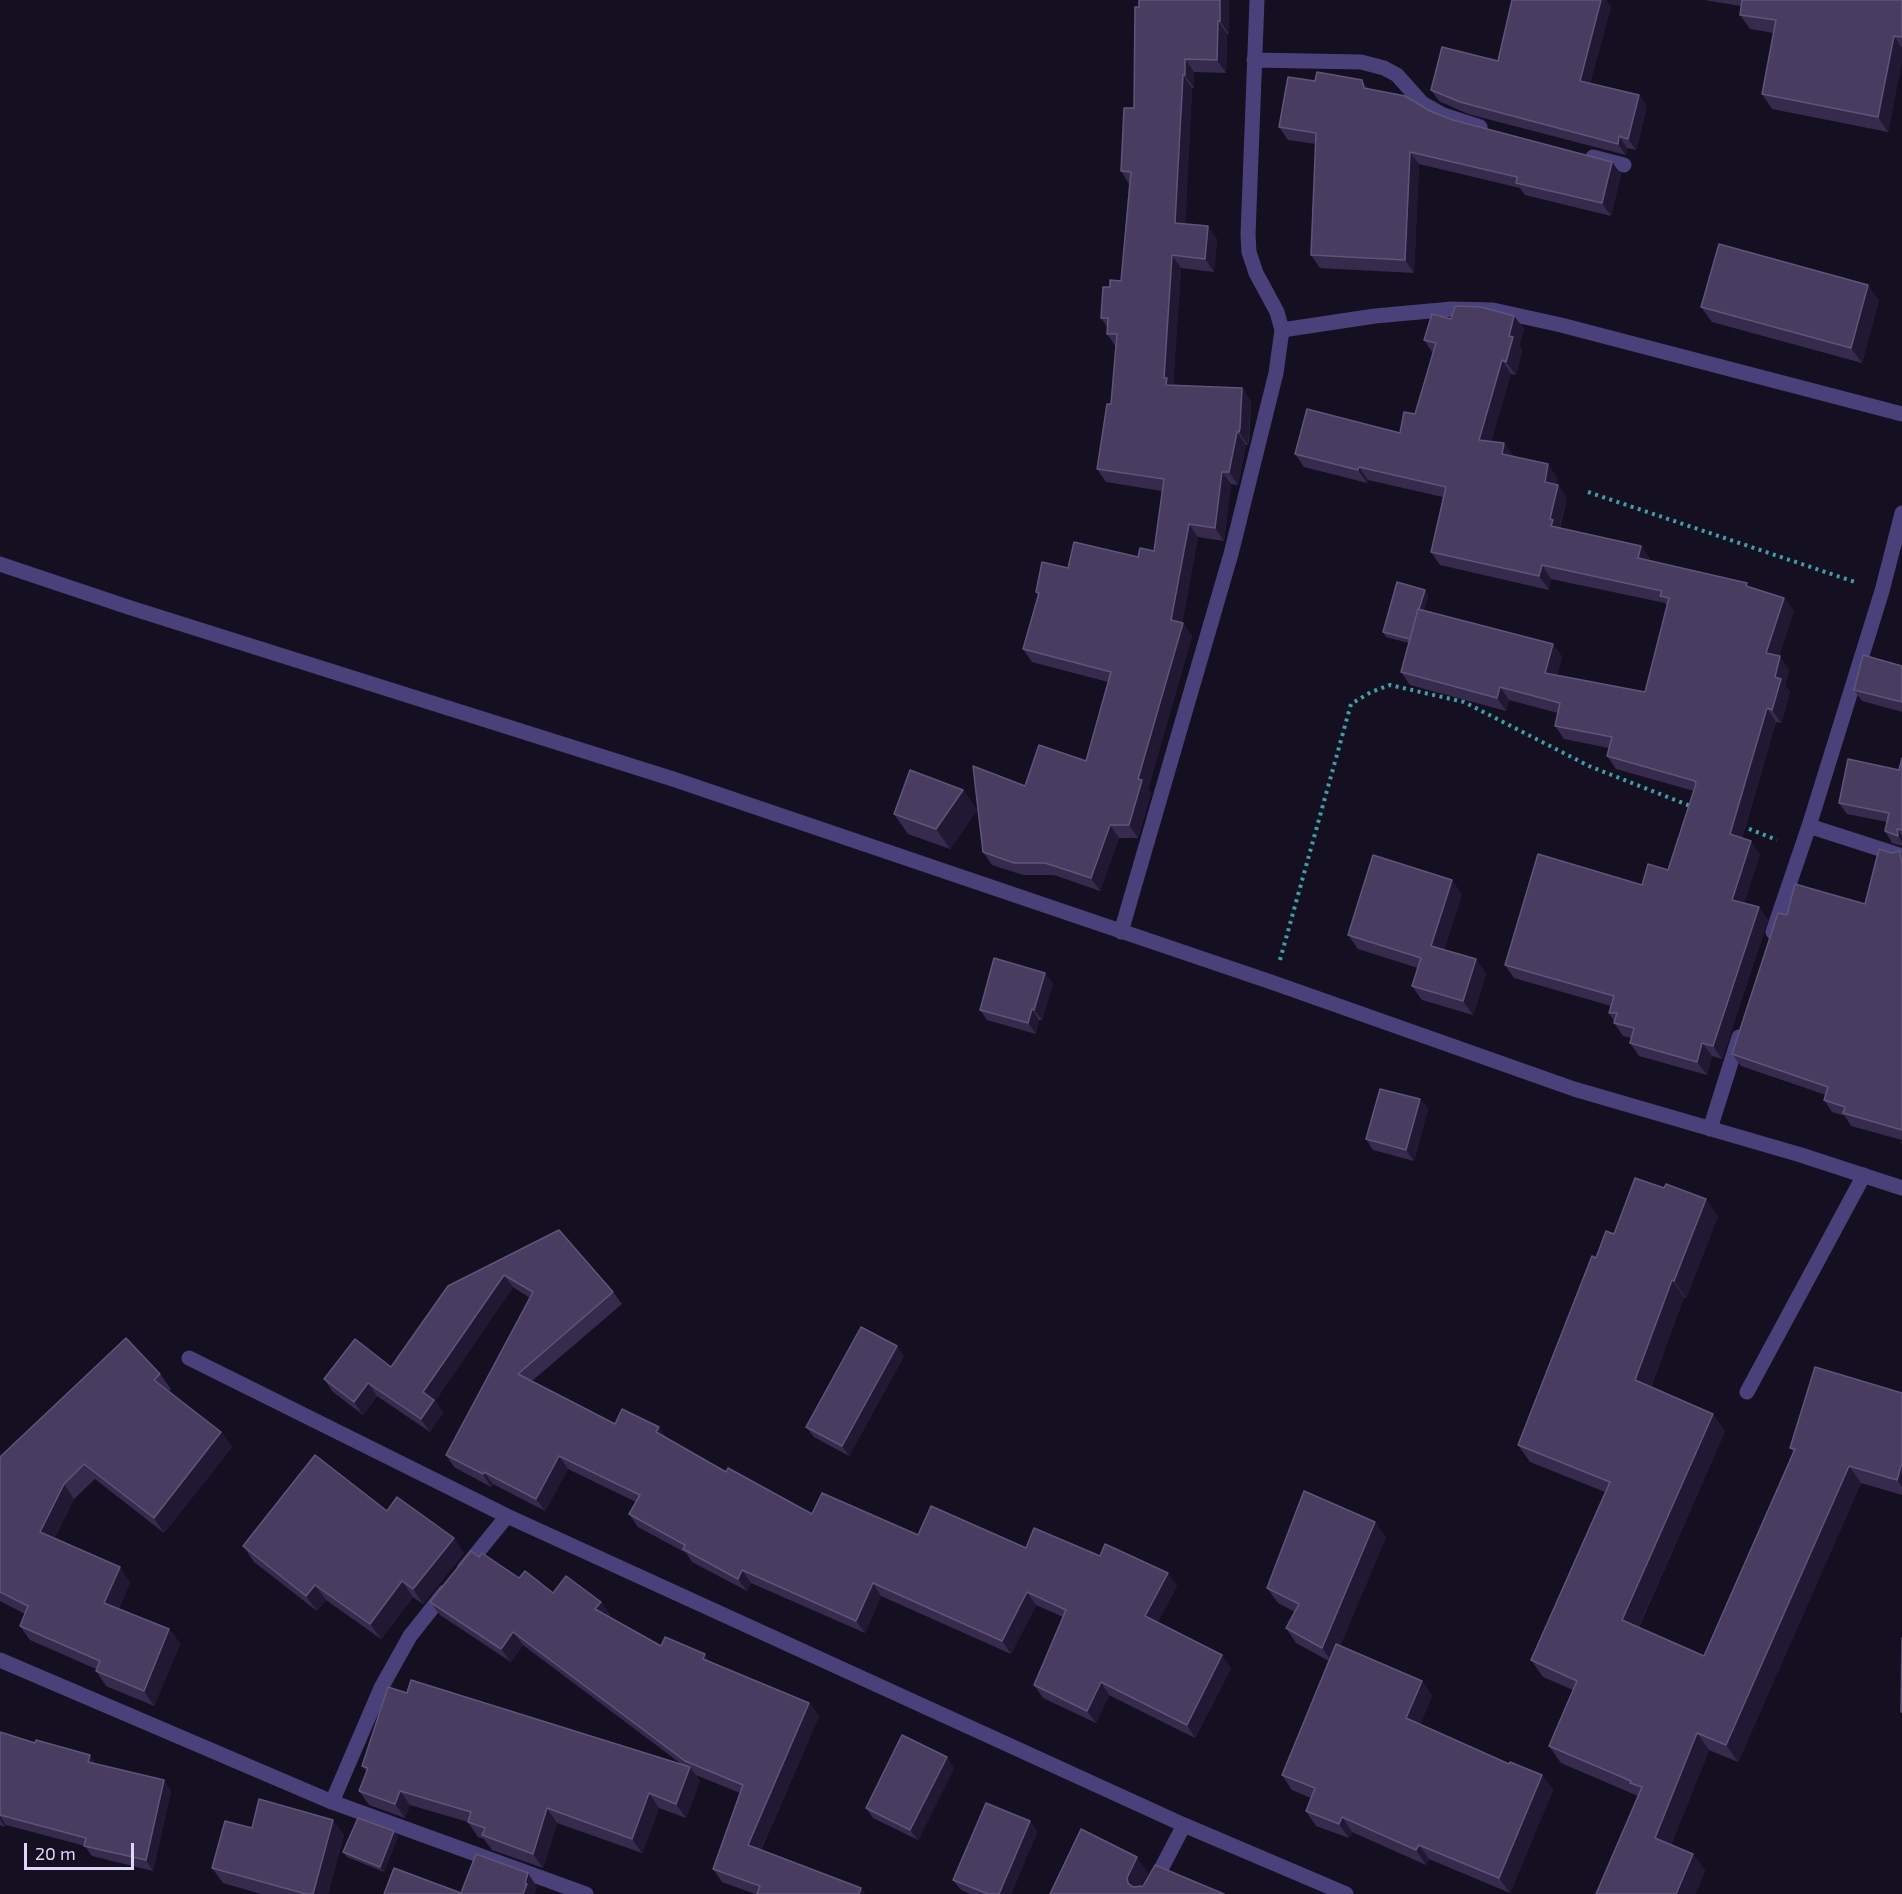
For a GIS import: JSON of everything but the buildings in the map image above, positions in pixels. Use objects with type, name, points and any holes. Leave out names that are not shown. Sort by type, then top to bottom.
[{"type":"street","points":[[1121,932],[1231,554],[1276,373],[1282,330],[1277,312],[1256,273],[1248,235],[1257,0]]},
{"type":"street","points":[[1254,60],[1361,62],[1384,68],[1397,75],[1422,103],[1443,115],[1499,132]]},
{"type":"street","points":[[1578,153],[1624,165]]},
{"type":"street","points":[[1282,330],[1375,316],[1452,309],[1493,310],[1561,325],[1902,414]]},
{"type":"street","points":[[1768,950],[1882,591],[1902,513]]},
{"type":"street","points":[[0,564],[131,608],[673,778],[1274,983],[1574,1089],[1801,1155],[1902,1188]]},
{"type":"street","points":[[1809,826],[1902,856]]},
{"type":"street","points":[[1710,1129],[1742,1028]]},
{"type":"street","points":[[1747,1392],[1864,1175]]},
{"type":"street","points":[[189,1358],[507,1516],[1184,1825],[1346,1894]]},
{"type":"street","points":[[332,1802],[381,1688],[410,1636],[507,1516]]},
{"type":"street","points":[[0,1660],[332,1802],[586,1894]]},
{"type":"street","points":[[1148,1894],[1184,1825]]},
{"type":"path","points":[[1588,492],[1882,591]]},
{"type":"path","points":[[1274,983],[1351,704],[1371,692],[1390,685],[1464,702],[1589,766],[1700,810]]},
{"type":"path","points":[[1734,823],[1800,849]]}]
